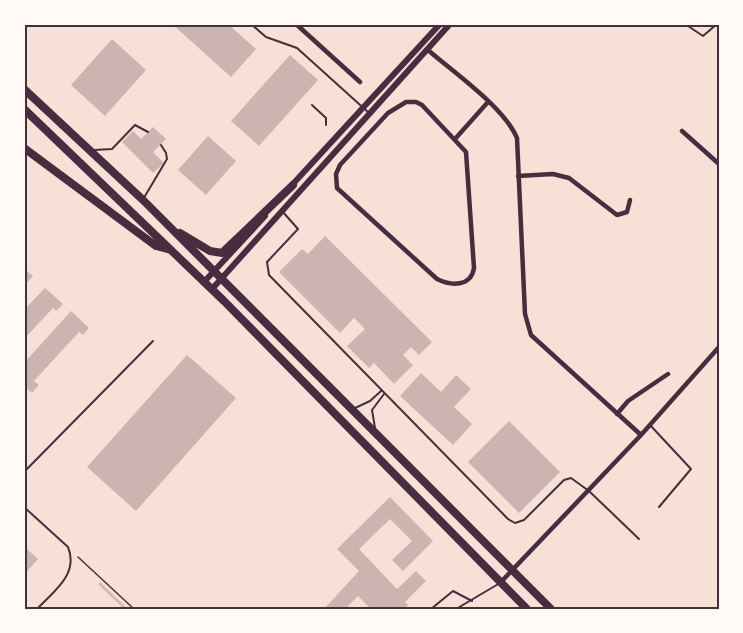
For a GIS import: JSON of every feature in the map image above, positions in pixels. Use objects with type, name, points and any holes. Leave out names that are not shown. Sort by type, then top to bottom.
[{"type":"main road","points":[[24,89],[143,200],[551,609]]},
{"type":"main road","points":[[24,110],[212,289],[527,609]]},
{"type":"main road","points":[[24,148],[156,246],[171,250]]},
{"type":"main road","points":[[173,230],[210,251],[222,253],[292,185]]},
{"type":"street","points":[[296,24],[360,82]]},
{"type":"street","points":[[204,282],[440,24]]},
{"type":"street","points":[[212,289],[450,24]]},
{"type":"street","points":[[428,50],[488,102],[514,133],[518,144],[528,328],[539,345],[641,435]]},
{"type":"street","points":[[406,102],[416,102],[422,105],[455,139],[468,156],[474,268],[467,280],[456,284],[437,279],[343,196],[337,188],[336,179],[340,165],[382,119],[406,102]]},
{"type":"street","points":[[455,139],[488,102]]},
{"type":"street","points":[[682,131],[719,164]]},
{"type":"street","points":[[518,176],[553,174],[569,178],[617,215],[627,212],[630,200]]},
{"type":"street","points":[[500,583],[641,435],[719,347]]},
{"type":"street","points":[[617,414],[628,401],[668,374]]},
{"type":"lane","points":[[251,24],[266,37],[297,48],[369,114]]},
{"type":"lane","points":[[685,24],[703,36],[717,24]]},
{"type":"lane","points":[[312,105],[326,118],[326,125]]},
{"type":"lane","points":[[92,150],[112,149],[133,126],[137,125],[148,132]]},
{"type":"lane","points":[[143,200],[167,154],[161,145]]},
{"type":"lane","points":[[282,211],[298,229],[267,262],[269,274],[510,521],[517,523],[524,520],[568,478],[575,479],[589,490],[639,539]]},
{"type":"lane","points":[[24,472],[153,341]]},
{"type":"lane","points":[[352,409],[370,401],[381,391]]},
{"type":"lane","points":[[376,433],[372,410],[384,394]]},
{"type":"lane","points":[[650,425],[691,469],[659,507]]},
{"type":"lane","points":[[24,507],[68,547],[72,563],[69,575],[37,609]]},
{"type":"lane","points":[[456,609],[500,583]]},
{"type":"lane","points":[[431,609],[453,591],[472,601]]},
{"type":"path","points":[[68,547],[134,609]]},
{"type":"building","points":[[172,24],[228,24],[256,49],[231,77]]},
{"type":"building","points":[[112,39],[146,70],[105,116],[71,85]]},
{"type":"building","points":[[290,55],[318,80],[259,146],[231,121]]},
{"type":"building","points":[[153,127],[166,139],[153,152],[164,163],[153,173],[122,142],[133,131],[141,139]]},
{"type":"building","points":[[208,136],[236,161],[206,195],[178,170]]},
{"type":"building","points":[[325,236],[432,342],[419,355],[411,347],[403,355],[413,365],[394,384],[374,363],[369,368],[347,346],[365,329],[354,318],[340,333],[279,272],[302,249],[308,254]]},
{"type":"building","points":[[24,269],[33,276],[24,286]]},
{"type":"building","points":[[45,288],[63,304],[56,311],[53,308],[24,339],[24,310]]},
{"type":"building","points":[[71,311],[89,328],[83,335],[79,332],[34,381],[39,385],[32,393],[24,386],[24,363]]},
{"type":"building","points":[[187,355],[236,398],[136,511],[87,467]]},
{"type":"building","points":[[421,373],[441,392],[456,375],[471,389],[454,407],[472,424],[453,445],[400,396]]},
{"type":"building","points":[[509,421],[560,472],[519,513],[468,462]]},
{"type":"building","points":[[390,497],[433,541],[403,571],[392,560],[412,541],[390,519],[359,549],[397,589],[416,571],[426,581],[405,602],[408,605],[404,609],[371,609],[358,596],[345,609],[324,609],[359,571],[337,549]]},
{"type":"building","points":[[24,546],[38,559],[24,575]]},
{"type":"waterway","points":[[100,584],[126,609]]}]
